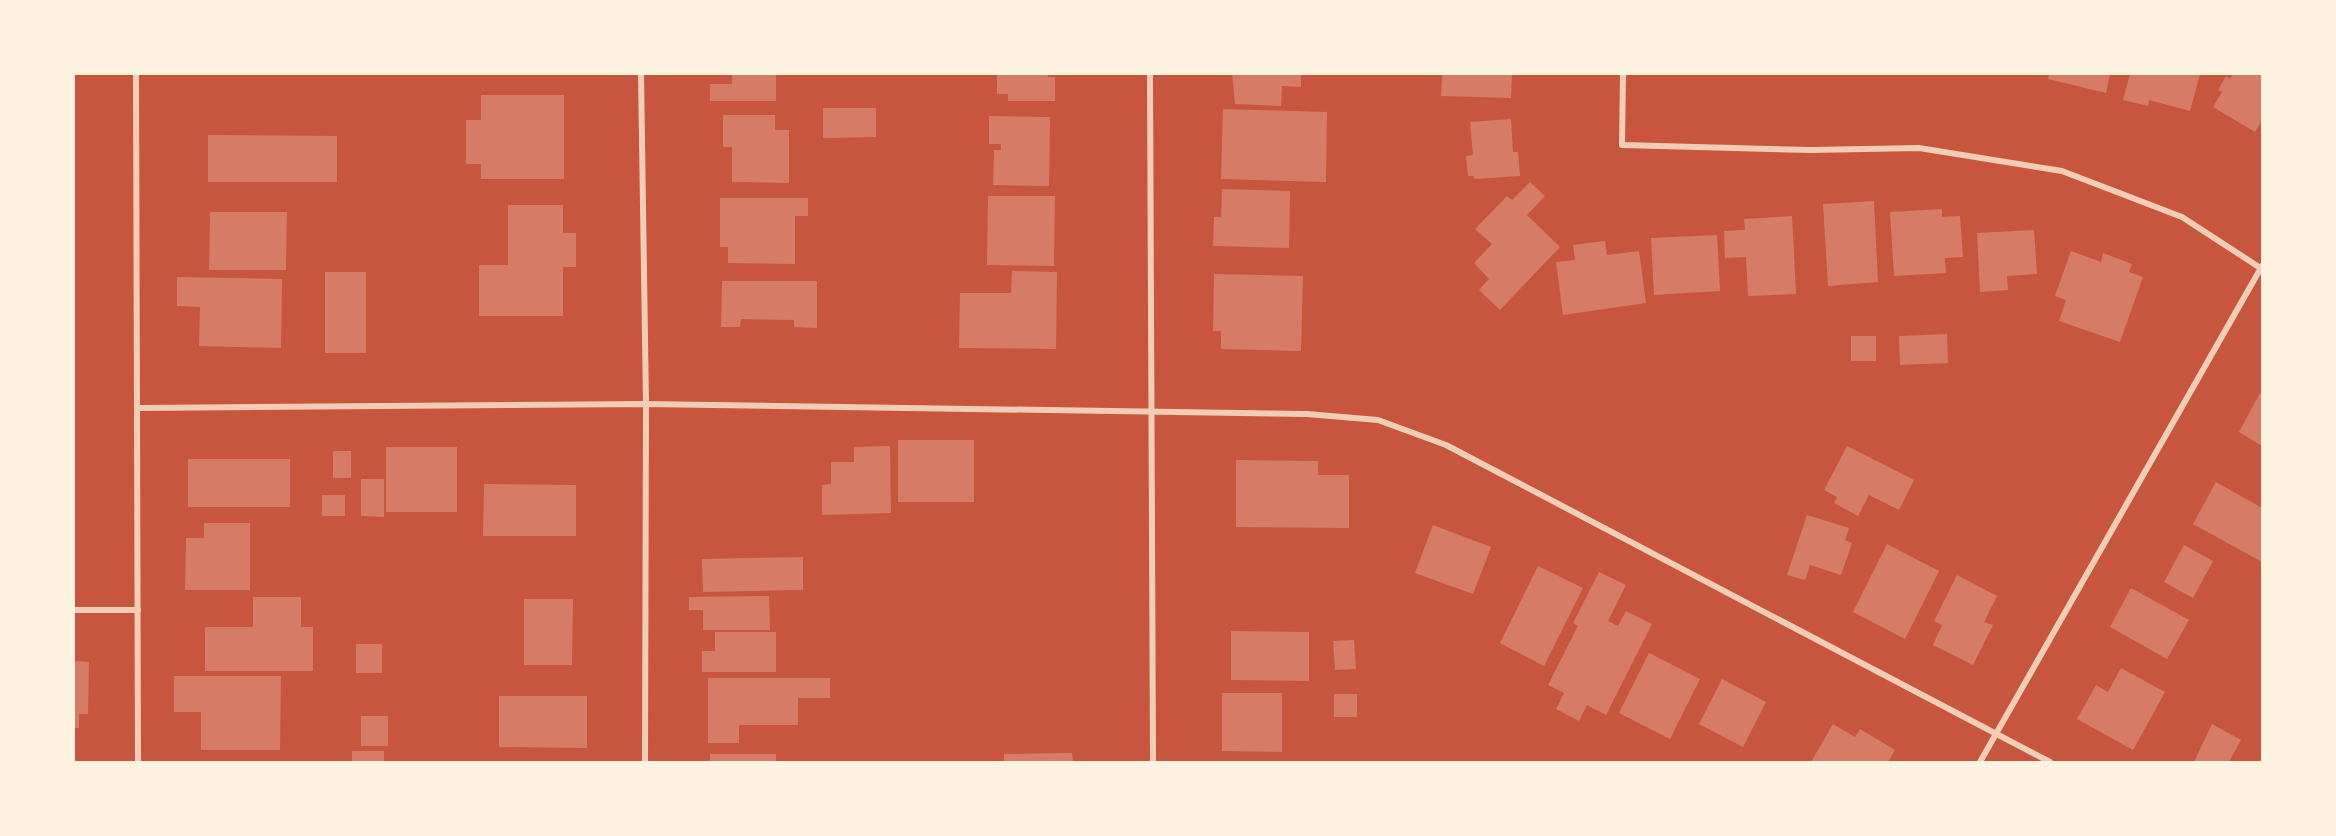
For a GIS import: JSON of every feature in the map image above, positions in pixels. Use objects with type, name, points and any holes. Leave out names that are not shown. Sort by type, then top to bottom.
[{"type":"street","points":[[136,74],[138,762]]},
{"type":"street","points":[[641,74],[646,404],[645,762]]},
{"type":"street","points":[[1150,74],[1153,762]]},
{"type":"street","points":[[1623,74],[1622,145],[1811,150],[1919,148],[2062,171],[2182,217],[2262,267],[1980,762]]},
{"type":"street","points":[[138,408],[646,404],[1152,410],[1307,414],[1378,420],[1446,445],[2050,762]]},
{"type":"street","points":[[74,610],[138,610]]},
{"type":"building","points":[[732,74],[776,74],[776,101],[710,101],[710,84],[732,84]]},
{"type":"building","points":[[997,74],[1048,74],[1048,77],[1055,77],[1055,101],[1008,101],[1008,94],[997,94]]},
{"type":"building","points":[[1232,74],[1301,74],[1301,87],[1282,86],[1281,106],[1235,104]]},
{"type":"building","points":[[1442,74],[1512,74],[1511,98],[1441,96]]},
{"type":"building","points":[[2049,74],[2110,74],[2106,93],[2048,79]]},
{"type":"building","points":[[2130,74],[2200,74],[2190,111],[2149,100],[2148,106],[2123,100]]},
{"type":"building","points":[[2233,74],[2262,74],[2262,120],[2255,132],[2213,107],[2222,92],[2218,90],[2226,76],[2230,79]]},
{"type":"building","points":[[481,95],[564,95],[564,179],[481,179],[481,164],[466,164],[466,120],[481,120]]},
{"type":"building","points":[[823,108],[876,108],[876,137],[823,138]]},
{"type":"building","points":[[1223,109],[1327,112],[1326,182],[1221,179]]},
{"type":"building","points":[[723,115],[775,115],[775,130],[789,130],[789,183],[732,182],[732,147],[723,147]]},
{"type":"building","points":[[989,116],[1050,117],[1049,186],[993,185],[994,150],[1001,150],[1001,144],[989,144]]},
{"type":"building","points":[[1511,119],[1513,152],[1518,152],[1520,176],[1474,179],[1474,176],[1468,176],[1466,156],[1473,155],[1470,122]]},
{"type":"building","points":[[208,135],[337,136],[337,182],[208,182]]},
{"type":"building","points":[[1530,182],[1545,196],[1527,215],[1560,247],[1500,310],[1479,290],[1489,279],[1474,263],[1492,244],[1475,229],[1507,196],[1512,200]]},
{"type":"building","points":[[1222,189],[1290,191],[1289,248],[1213,246],[1214,217],[1221,217]]},
{"type":"building","points":[[988,196],[1055,196],[1054,266],[987,265]]},
{"type":"building","points":[[720,198],[808,198],[808,216],[795,216],[795,264],[728,263],[728,247],[720,247]]},
{"type":"building","points":[[1874,201],[1878,282],[1828,286],[1823,204]]},
{"type":"building","points":[[508,205],[563,205],[563,233],[576,233],[576,267],[563,267],[563,316],[479,316],[479,265],[508,265]]},
{"type":"building","points":[[1942,209],[1942,217],[1960,216],[1963,257],[1945,258],[1946,273],[1894,276],[1890,212]]},
{"type":"building","points":[[210,212],[287,212],[286,270],[209,270]]},
{"type":"building","points":[[1792,216],[1796,294],[1748,296],[1746,257],[1725,258],[1724,231],[1745,230],[1744,219]]},
{"type":"building","points":[[2034,230],[2037,274],[2007,276],[2008,290],[1980,292],[1977,233]]},
{"type":"building","points":[[1717,235],[1720,291],[1654,295],[1651,238]]},
{"type":"building","points":[[1605,241],[1607,255],[1639,251],[1646,303],[1563,315],[1556,262],[1575,260],[1573,245]]},
{"type":"building","points":[[2071,251],[2101,262],[2103,253],[2132,264],[2129,272],[2143,277],[2120,342],[2059,321],[2066,300],[2055,296]]},
{"type":"building","points":[[1012,271],[1057,272],[1056,349],[959,348],[960,293],[1011,293]]},
{"type":"building","points":[[325,272],[366,272],[366,353],[325,353]]},
{"type":"building","points":[[1214,274],[1303,276],[1301,351],[1221,349],[1221,331],[1213,331]]},
{"type":"building","points":[[177,277],[282,279],[281,348],[199,346],[200,307],[177,306]]},
{"type":"building","points":[[722,281],[817,281],[817,328],[794,327],[794,320],[741,319],[740,327],[721,327]]},
{"type":"building","points":[[1947,334],[1948,363],[1900,365],[1899,336]]},
{"type":"building","points":[[1851,336],[1876,336],[1876,361],[1851,361]]},
{"type":"building","points":[[2260,393],[2262,395],[2262,446],[2239,432]]},
{"type":"building","points":[[898,440],[974,440],[974,502],[898,502]]},
{"type":"building","points":[[890,446],[891,513],[822,515],[822,485],[831,484],[831,462],[854,462],[854,447]]},
{"type":"building","points":[[1847,446],[1914,480],[1899,510],[1869,495],[1858,516],[1834,503],[1837,497],[1824,490]]},
{"type":"building","points":[[386,447],[457,447],[457,512],[386,512]]},
{"type":"building","points":[[333,451],[351,451],[351,478],[333,478]]},
{"type":"building","points":[[188,459],[290,459],[290,507],[188,507]]},
{"type":"building","points":[[1236,460],[1318,461],[1318,475],[1349,475],[1349,528],[1236,527]]},
{"type":"building","points":[[361,479],[384,479],[384,517],[361,516]]},
{"type":"building","points":[[2216,482],[2262,508],[2262,562],[2193,524]]},
{"type":"building","points":[[484,484],[576,485],[576,536],[483,536]]},
{"type":"building","points":[[322,495],[345,495],[345,516],[322,516]]},
{"type":"building","points":[[1807,515],[1849,528],[1845,540],[1852,543],[1841,575],[1810,565],[1805,580],[1787,575]]},
{"type":"building","points":[[204,523],[250,523],[250,590],[185,590],[186,538],[204,538]]},
{"type":"building","points":[[1433,525],[1491,547],[1473,594],[1415,573]]},
{"type":"building","points":[[1887,544],[1939,571],[1905,639],[1853,612]]},
{"type":"building","points":[[2184,545],[2213,561],[2193,598],[2164,582]]},
{"type":"building","points":[[803,557],[803,590],[703,592],[702,559]]},
{"type":"building","points":[[1538,566],[1583,588],[1544,666],[1500,643]]},
{"type":"building","points":[[1599,572],[1626,585],[1608,621],[1618,626],[1626,611],[1652,624],[1606,715],[1587,705],[1579,721],[1556,709],[1564,693],[1548,685],[1578,626],[1573,623]]},
{"type":"building","points":[[1957,575],[1997,596],[1984,622],[1993,625],[1973,665],[1933,645],[1942,625],[1934,621]]},
{"type":"building","points":[[2131,588],[2189,620],[2167,659],[2110,627]]},
{"type":"building","points":[[769,596],[770,630],[703,630],[703,610],[689,610],[689,597]]},
{"type":"building","points":[[253,597],[301,597],[301,627],[313,627],[313,671],[205,671],[205,627],[253,627]]},
{"type":"building","points":[[524,599],[573,599],[572,665],[524,665]]},
{"type":"building","points":[[1231,631],[1309,632],[1309,681],[1231,680]]},
{"type":"building","points":[[715,632],[776,632],[776,672],[702,672],[702,651],[715,651]]},
{"type":"building","points":[[1354,640],[1356,669],[1335,670],[1333,641]]},
{"type":"building","points":[[356,644],[382,644],[382,673],[356,673]]},
{"type":"building","points":[[1649,653],[1700,679],[1670,739],[1619,713]]},
{"type":"building","points":[[74,661],[89,662],[88,714],[79,714],[79,728],[74,728]]},
{"type":"building","points":[[2121,668],[2165,692],[2133,750],[2077,719],[2096,685],[2108,692]]},
{"type":"building","points":[[174,676],[281,676],[280,750],[201,750],[201,712],[174,712]]},
{"type":"building","points":[[708,678],[830,678],[830,698],[798,698],[798,725],[739,725],[739,743],[708,743]]},
{"type":"building","points":[[1722,679],[1766,702],[1743,747],[1699,724]]},
{"type":"building","points":[[1222,693],[1282,693],[1282,752],[1222,751]]},
{"type":"building","points":[[1334,694],[1357,694],[1357,717],[1334,717]]},
{"type":"building","points":[[499,696],[587,696],[587,748],[499,747]]},
{"type":"building","points":[[361,716],[388,716],[388,746],[361,746]]},
{"type":"building","points":[[1833,724],[1855,737],[1860,729],[1895,750],[1888,762],[1811,762]]},
{"type":"building","points":[[2212,724],[2241,740],[2229,762],[2194,762]]},
{"type":"building","points":[[352,751],[384,751],[384,762],[352,762]]},
{"type":"building","points":[[1072,753],[1073,762],[1004,762],[1004,754]]},
{"type":"building","points":[[710,754],[776,754],[776,762],[710,762]]}]
